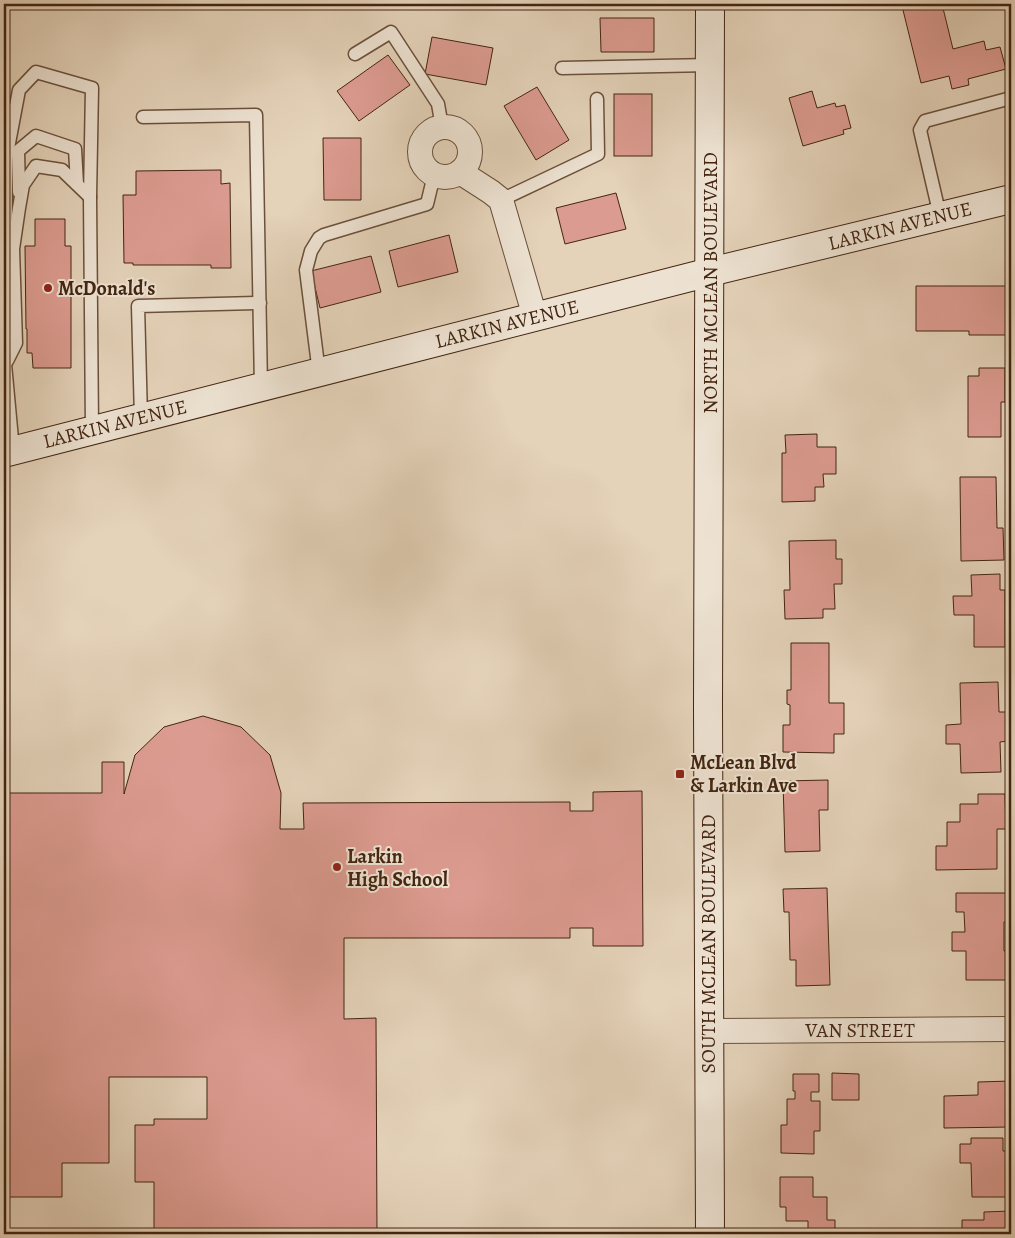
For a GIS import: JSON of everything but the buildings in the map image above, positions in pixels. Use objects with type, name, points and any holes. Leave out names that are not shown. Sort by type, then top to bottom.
[{"type":"main road","name":"NORTH MCLEAN BOULEVARD","points":[[709,563],[710,4]]},
{"type":"main road","name":"LARKIN AVENUE","points":[[9,451],[710,272],[1011,198]]},
{"type":"main road","name":"SOUTH MCLEAN BOULEVARD","points":[[709,563],[708,1031],[710,1234]]},
{"type":"street","points":[[442,127],[455,129],[468,141],[470,158],[460,172],[444,178],[434,175],[424,167],[420,160],[420,144],[430,131],[442,127]]},
{"type":"street","points":[[460,172],[501,200],[535,317]]},
{"type":"street","name":"VAN STREET","points":[[708,1031],[1011,1029]]},
{"type":"lane","points":[[355,54],[391,32],[438,104],[442,127]]},
{"type":"lane","points":[[562,68],[710,65]]},
{"type":"lane","points":[[9,451],[5,364],[6,159],[19,90],[36,72],[92,88],[90,196],[92,430]]},
{"type":"lane","points":[[940,216],[920,130],[925,121],[1011,98]]},
{"type":"lane","points":[[501,200],[598,154],[597,99]]},
{"type":"lane","points":[[143,118],[256,115],[261,387]]},
{"type":"lane","points":[[19,208],[18,151],[36,136],[75,149],[77,184]]},
{"type":"lane","points":[[5,364],[16,343],[13,249],[23,185],[36,166],[62,170],[90,196]]},
{"type":"lane","points":[[318,372],[306,270],[311,251],[319,238],[324,235],[427,204],[434,175]]},
{"type":"lane","points":[[141,418],[138,306],[260,303]]},
{"type":"place","name":"McDonald's","points":[[48,288]]},
{"type":"place","name":"McLean Blvd & Larkin Ave","points":[[680,774]]},
{"type":"place","name":"Larkin High School","points":[[337,867]]}]
